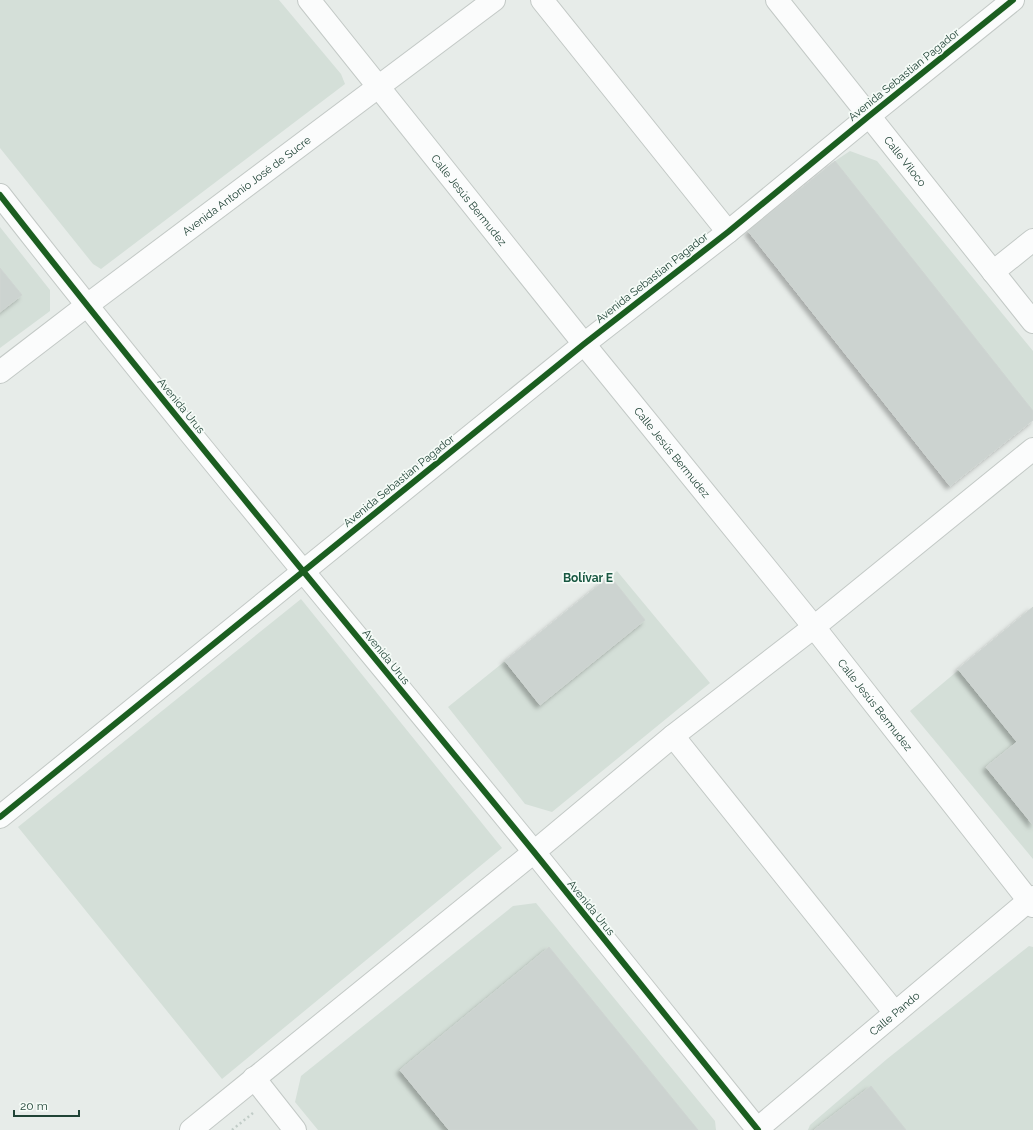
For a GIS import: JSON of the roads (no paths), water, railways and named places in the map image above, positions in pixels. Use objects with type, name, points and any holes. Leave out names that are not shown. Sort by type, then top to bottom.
[{"type":"street","name":"Calle Jesús Bermudez","points":[[309,0],[1032,901]]},
{"type":"street","name":"Avenida Antonio José de Sucre","points":[[0,372],[494,0]]},
{"type":"street","points":[[542,0],[728,232]]},
{"type":"street","name":"Calle Viloco","points":[[777,0],[1033,322]]},
{"type":"street","name":"Avenida Sebastian Pagador","points":[[0,817],[584,344],[728,232],[1013,0]]},
{"type":"street","name":"Avenida Urus","points":[[0,195],[86,306],[534,852],[757,1130]]},
{"type":"street","points":[[993,272],[1033,240]]},
{"type":"street","points":[[191,1130],[534,852],[673,736],[814,628],[1033,449]]},
{"type":"street","points":[[673,736],[895,1013]]},
{"type":"street","name":"Calle Pando","points":[[757,1130],[895,1013],[1032,901]]},
{"type":"street","points":[[254,1078],[294,1130]]},
{"type":"district","name":"Bolívar E","points":[[588,578]]}]
